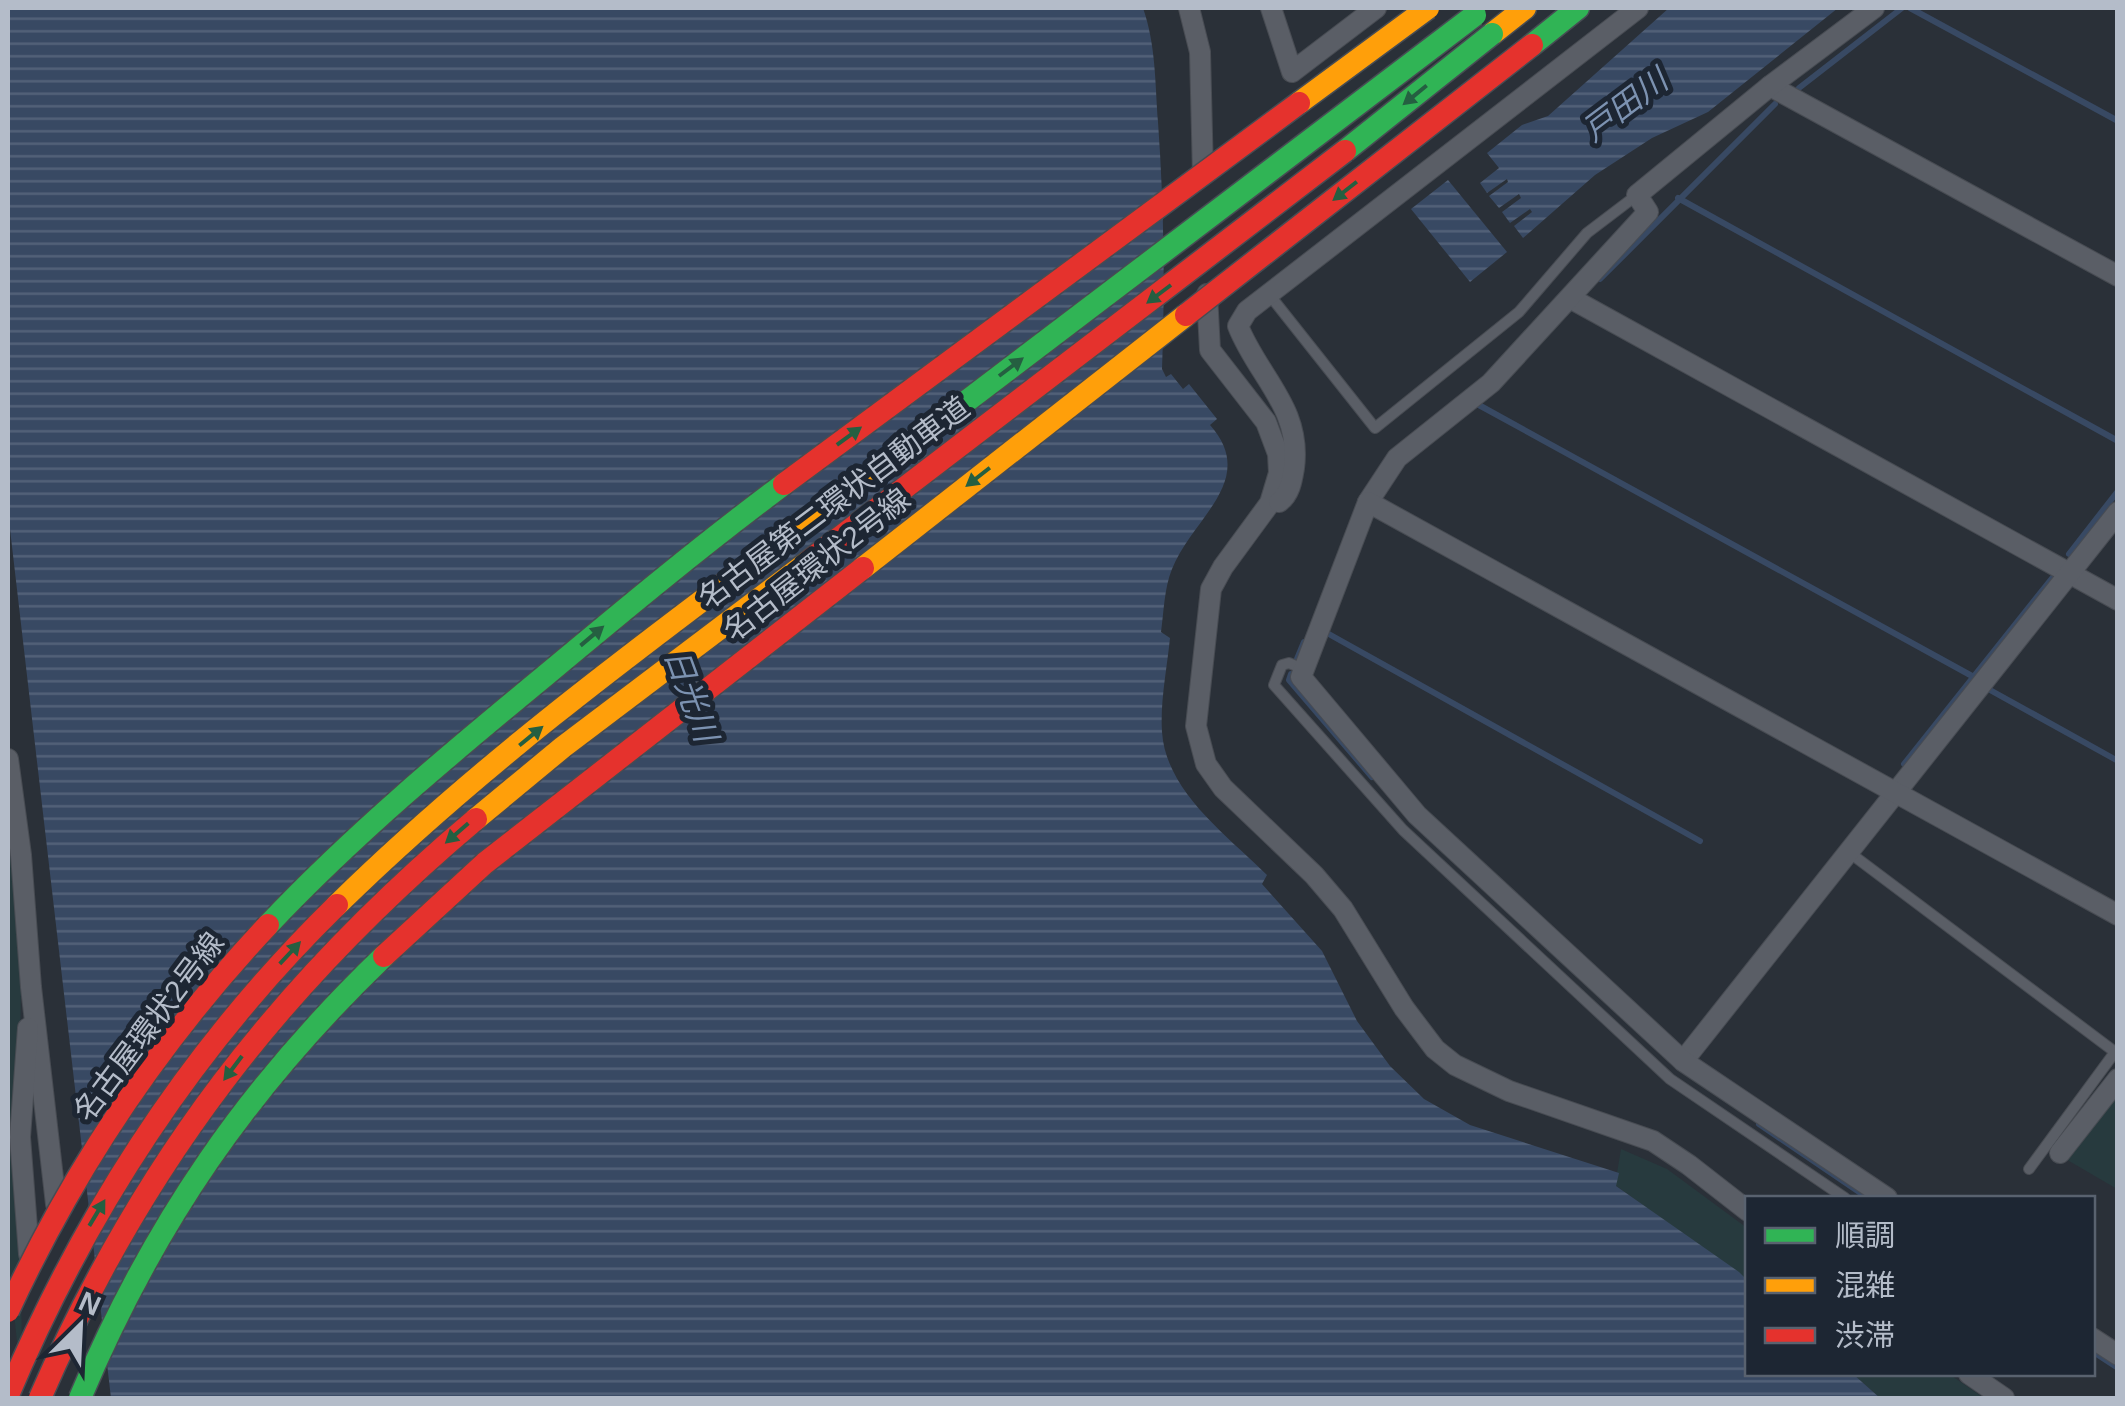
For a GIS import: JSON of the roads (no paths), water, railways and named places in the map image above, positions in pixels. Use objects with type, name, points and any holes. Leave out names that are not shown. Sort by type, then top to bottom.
[{"type":"highway","name":"名古屋環状2号線","points":[[8,1310],[38,1246],[92,1152],[189,1014],[315,876],[412,786],[705,542],[1428,8]]},
{"type":"highway","name":"名古屋第二環状自動車道","points":[[8,1395],[24,1352],[74,1252],[141,1143],[231,1020],[357,885],[546,723],[1484,8]]},
{"type":"highway","name":"名古屋第二環状自動車道","points":[[43,1398],[55,1361],[103,1267],[207,1103],[307,977],[379,904],[459,831],[562,747],[1273,208],[1525,8]]},
{"type":"highway","name":"名古屋環状2号線","points":[[77,1398],[154,1244],[206,1160],[282,1062],[344,992],[412,926],[485,863],[1578,8]]},
{"type":"street","points":[[1189,8],[1200,52],[1210,350],[1266,422],[1278,454],[1279,474],[1270,503],[1222,567],[1211,589],[1196,726],[1206,764],[1223,788],[1343,909],[1404,1008],[1435,1050],[1455,1065],[1509,1091],[1653,1141],[1745,1209]]},
{"type":"street","points":[[1271,8],[1292,72],[1376,8]]},
{"type":"street","points":[[1259,519],[1286,497],[1296,453],[1295,431],[1286,408],[1238,326],[1247,311],[1638,8]]},
{"type":"street","points":[[1874,8],[1770,86],[1637,195],[1648,212],[1570,298],[1491,383],[1397,458],[1368,502],[1301,677],[1417,815],[1684,1061],[1884,1196]]},
{"type":"street","points":[[1770,86],[2118,276]]},
{"type":"street","points":[[1570,298],[2118,600]]},
{"type":"street","points":[[1368,502],[2118,914]]},
{"type":"street","points":[[1684,1061],[2118,512]]},
{"type":"street","points":[[8,759],[77,1398]]},
{"type":"street","points":[[31,986],[20,1137],[43,1398]]},
{"type":"street","points":[[2060,1153],[2118,1079]]},
{"type":"street","points":[[2095,1340],[2118,1355]]},
{"type":"street","points":[[1972,1376],[2004,1398]]},
{"type":"lane","points":[[1268,293],[1376,428],[1519,312],[1588,233],[1637,195]]},
{"type":"lane","points":[[1304,670],[1289,663],[1282,665],[1274,684],[1402,830],[1670,1078],[1841,1196]]},
{"type":"lane","points":[[1850,853],[2116,1052],[2028,1169]]},
{"type":"lane","points":[[1670,1078],[1684,1061]]},
{"type":"water","name":"日光川","points":[[8,8],[1143,8],[1153,50],[1160,153],[1162,369],[1166,377],[1171,374],[1183,389],[1189,384],[1217,419],[1210,425],[1223,445],[1228,464],[1217,498],[1181,550],[1166,592],[1161,632],[1170,638],[1162,732],[1175,774],[1201,811],[1267,875],[1262,884],[1322,951],[1357,1021],[1390,1066],[1424,1099],[1470,1125],[1619,1173],[1616,1186],[1739,1272],[1745,1278],[1745,1376],[1855,1376],[1880,1398],[111,1398],[8,512]]},
{"type":"water","name":"戸田川","points":[[1669,8],[1838,8],[1708,112],[1652,138],[1595,175],[1523,238],[1514,226],[1532,212],[1530,209],[1510,223],[1502,212],[1521,198],[1519,194],[1499,208],[1489,196],[1508,182],[1507,179],[1487,193],[1480,183],[1499,168],[1487,153],[1522,125],[1548,116]]},
{"type":"water","points":[[1448,180],[1507,252],[1470,282],[1411,209]]},
{"type":"waterway","points":[[1799,88],[1902,8]]},
{"type":"waterway","points":[[1910,8],[2118,121]]},
{"type":"waterway","points":[[1600,279],[1775,104]]},
{"type":"waterway","points":[[1678,198],[2118,441]]},
{"type":"waterway","points":[[1477,404],[1972,676]]},
{"type":"waterway","points":[[2069,554],[2118,491]]},
{"type":"waterway","points":[[1904,764],[2053,577]]},
{"type":"waterway","points":[[1327,633],[1700,841]]},
{"type":"waterway","points":[[1297,659],[1304,642]]},
{"type":"waterway","points":[[1291,674],[1289,680],[1372,777]]},
{"type":"waterway","points":[[1990,690],[2118,761]]},
{"type":"waterway","points":[[1759,1124],[1865,1196]]},
{"type":"waterway","points":[[2095,1353],[2118,1368]]}]
